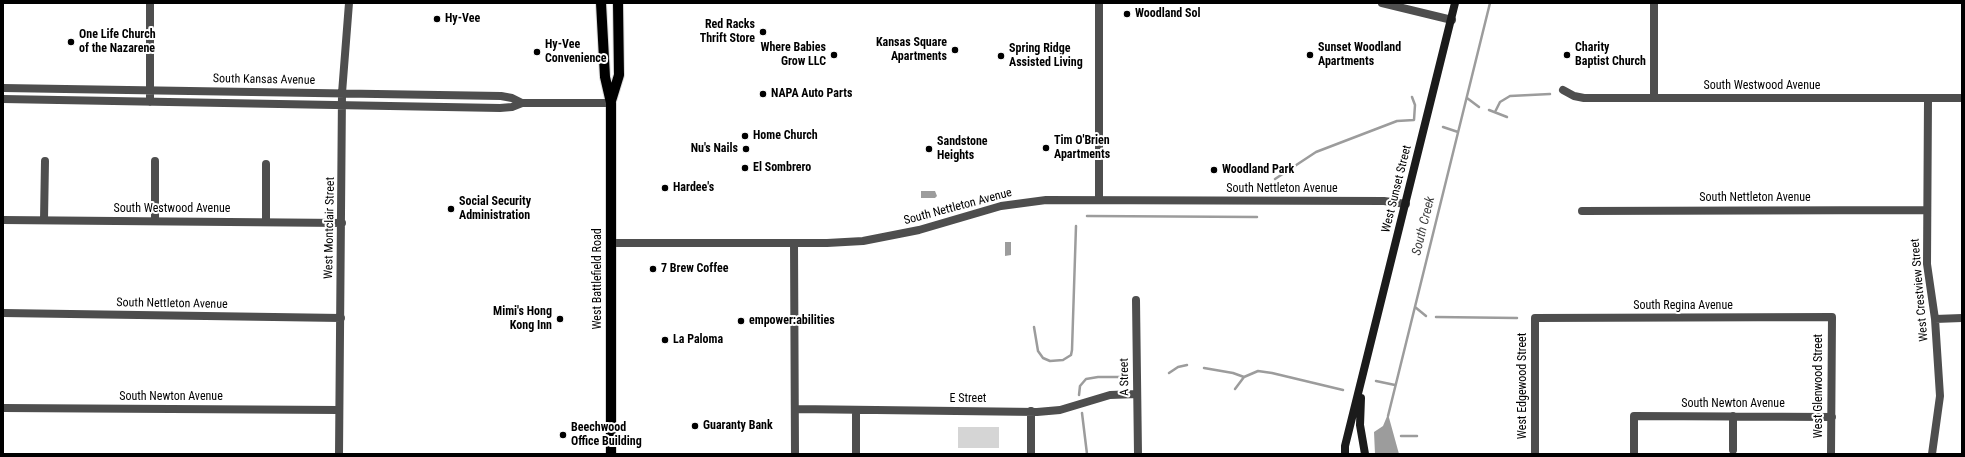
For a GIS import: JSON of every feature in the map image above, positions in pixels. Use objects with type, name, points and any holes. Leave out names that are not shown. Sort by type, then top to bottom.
[{"type":"main road","name":"West Battlefield Road","points":[[602,3],[604,77],[611,103],[611,454]]},
{"type":"main road","name":"West Battlefield Road","points":[[611,103],[619,75],[618,3]]},
{"type":"main road","name":"West Sunset Street","points":[[1345,454],[1345,446],[1455,3]]},
{"type":"main road","name":"West Sunset Street","points":[[1362,381],[1360,425],[1365,454]]},
{"type":"street","points":[[150,3],[150,102]]},
{"type":"street","name":"West Montclair Street","points":[[339,454],[342,93],[349,3]]},
{"type":"street","points":[[1099,3],[1099,200]]},
{"type":"street","points":[[1382,3],[1452,20]]},
{"type":"street","points":[[1654,3],[1654,98]]},
{"type":"street","name":"South Kansas Avenue","points":[[3,88],[501,96],[522,102],[611,103]]},
{"type":"street","name":"South Westwood Avenue","points":[[1563,90],[1574,96],[1584,98],[1962,98]]},
{"type":"street","name":"South Kansas Avenue","points":[[3,99],[500,108],[512,106],[522,102]]},
{"type":"street","name":"West Crestview Street","points":[[1928,99],[1927,264],[1934,319],[1940,396],[1932,454]]},
{"type":"street","points":[[44,220],[45,160]]},
{"type":"street","points":[[155,161],[155,221]]},
{"type":"street","points":[[266,164],[266,221]]},
{"type":"street","name":"South Nettleton Avenue","points":[[612,243],[794,244],[845,242],[901,234],[982,211],[1022,202],[1059,200],[1384,201],[1406,204]]},
{"type":"street","name":"South Nettleton Avenue","points":[[1582,211],[1927,210]]},
{"type":"street","name":"South Westwood Avenue","points":[[3,220],[266,221],[342,223]]},
{"type":"street","points":[[794,244],[795,454]]},
{"type":"street","name":"A Street","points":[[1136,300],[1138,454]]},
{"type":"street","name":"South Nettleton Avenue","points":[[3,313],[341,318]]},
{"type":"street","name":"South Regina Avenue","points":[[1535,318],[1832,318]]},
{"type":"street","name":"West Edgewood Street","points":[[1535,318],[1535,454]]},
{"type":"street","name":"West Glenwood Street","points":[[1831,454],[1832,318]]},
{"type":"street","points":[[1934,319],[1962,318]]},
{"type":"street","name":"E Street","points":[[795,409],[1060,410],[1110,395],[1138,394]]},
{"type":"street","name":"South Newton Avenue","points":[[3,408],[339,410]]},
{"type":"street","points":[[856,410],[856,454]]},
{"type":"street","points":[[1031,411],[1031,454]]},
{"type":"street","name":"South Newton Avenue","points":[[1634,454],[1634,416],[1832,417]]},
{"type":"street","points":[[1733,416],[1733,450]]},
{"type":"shaded area","points":[[921,191],[935,191],[937,196],[935,198],[921,198]]},
{"type":"shaded area","points":[[1005,242],[1011,242],[1011,255],[1005,256]]},
{"type":"shaded area","points":[[1388,414],[1399,454],[1375,454],[1374,432],[1383,426]]},
{"type":"shaded area","points":[[958,427],[999,427],[999,448],[958,448]]},
{"type":"waterway","name":"South Creek","points":[[1388,416],[1490,3]]},
{"type":"waterway","points":[[1495,112],[1500,102],[1510,96],[1550,94]]},
{"type":"waterway","points":[[1275,179],[1316,152],[1397,121],[1414,120],[1415,105],[1412,97]]},
{"type":"waterway","points":[[1467,98],[1479,107]]},
{"type":"waterway","points":[[1489,110],[1507,117]]},
{"type":"waterway","points":[[1443,127],[1458,132]]},
{"type":"waterway","points":[[1087,216],[1257,217]]},
{"type":"waterway","points":[[1034,327],[1038,351],[1043,358],[1050,361],[1063,360],[1071,355],[1076,226]]},
{"type":"waterway","points":[[1415,307],[1426,316]]},
{"type":"waterway","points":[[1436,317],[1517,318]]},
{"type":"waterway","points":[[1169,373],[1178,367],[1187,365]]},
{"type":"waterway","points":[[1204,368],[1233,373],[1244,377],[1258,371],[1272,373],[1343,390]]},
{"type":"waterway","points":[[1079,395],[1080,386],[1086,379],[1098,377],[1121,377]]},
{"type":"waterway","points":[[1235,389],[1244,377]]},
{"type":"waterway","points":[[1376,381],[1395,385]]},
{"type":"waterway","points":[[1082,413],[1087,454]]},
{"type":"waterway","points":[[1401,436],[1417,436]]},
{"type":"place","name":"Woodland Sol","points":[[1127,14]]},
{"type":"place","name":"Hy-Vee","points":[[437,19]]},
{"type":"place","name":"Red Racks Thrift Store","points":[[763,32]]},
{"type":"place","name":"One Life Church of the Nazarene","points":[[71,42]]},
{"type":"place","name":"Kansas Square Apartments","points":[[955,50]]},
{"type":"place","name":"Hy-Vee Convenience","points":[[537,52]]},
{"type":"place","name":"Where Babies Grow LLC","points":[[834,55]]},
{"type":"place","name":"Sunset Woodland Apartments","points":[[1310,55]]},
{"type":"place","name":"Charity Baptist Church","points":[[1567,55]]},
{"type":"place","name":"Spring Ridge Assisted Living","points":[[1001,56]]},
{"type":"place","name":"NAPA Auto Parts","points":[[763,94]]},
{"type":"place","name":"Home Church","points":[[745,136]]},
{"type":"place","name":"Tim O'Brien Apartments","points":[[1046,148]]},
{"type":"place","name":"Nu's Nails","points":[[746,149]]},
{"type":"place","name":"Sandstone Heights","points":[[929,149]]},
{"type":"place","name":"El Sombrero","points":[[745,168]]},
{"type":"place","name":"Woodland Park","points":[[1214,170]]},
{"type":"place","name":"Hardee's","points":[[665,188]]},
{"type":"place","name":"Social Security Administration","points":[[451,209]]},
{"type":"place","name":"7 Brew Coffee","points":[[653,269]]},
{"type":"place","name":"Mimi's Hong Kong Inn","points":[[560,319]]},
{"type":"place","name":"empower:abilities","points":[[741,321]]},
{"type":"place","name":"La Paloma","points":[[665,340]]},
{"type":"place","name":"Guaranty Bank","points":[[695,426]]},
{"type":"place","name":"Beechwood Office Building","points":[[563,435]]}]
